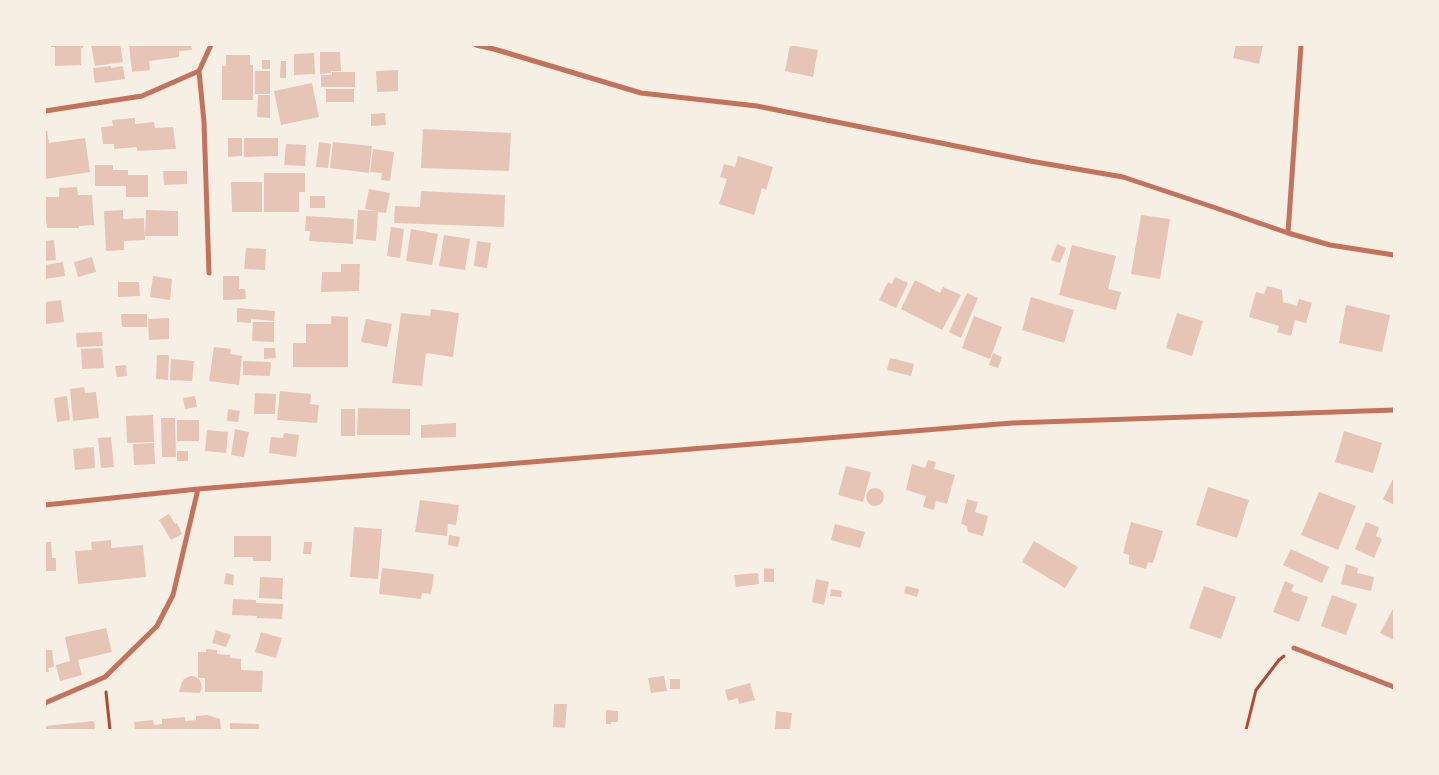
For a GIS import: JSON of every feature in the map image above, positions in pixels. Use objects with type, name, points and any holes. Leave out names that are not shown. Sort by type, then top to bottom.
[{"type":"street","points":[[209,273],[204,122],[199,71],[211,45]]},
{"type":"street","points":[[476,45],[641,93],[757,106],[1030,161],[1123,177],[1288,233],[1330,245],[1394,255]]},
{"type":"street","points":[[1288,233],[1301,45]]},
{"type":"street","points":[[45,111],[142,96],[199,71]]},
{"type":"street","points":[[45,505],[198,489],[1012,423],[1394,410]]},
{"type":"street","points":[[45,703],[105,677],[157,626],[174,595],[198,489]]},
{"type":"street","points":[[1294,648],[1394,687]]},
{"type":"path","points":[[1246,730],[1256,690],[1279,660],[1294,648]]},
{"type":"path","points":[[105,677],[110,730]]},
{"type":"building","points":[[51,45],[83,45],[83,48],[81,48],[81,65],[55,66],[55,47],[51,47]]},
{"type":"building","points":[[91,45],[120,45],[123,62],[95,66]]},
{"type":"building","points":[[129,45],[191,45],[192,50],[179,51],[179,57],[149,61],[150,70],[132,72]]},
{"type":"building","points":[[790,45],[818,50],[813,77],[785,71]]},
{"type":"building","points":[[1236,45],[1263,45],[1259,64],[1233,58]]},
{"type":"building","points":[[320,52],[340,52],[341,71],[320,74]]},
{"type":"building","points":[[314,53],[315,74],[294,75],[294,54]]},
{"type":"building","points":[[226,55],[250,55],[250,65],[253,65],[253,100],[222,100],[222,66],[226,66]]},
{"type":"building","points":[[262,60],[270,60],[270,69],[262,69]]},
{"type":"building","points":[[281,61],[286,61],[286,78],[280,78]]},
{"type":"building","points":[[111,66],[111,68],[123,66],[125,79],[95,83],[93,68]]},
{"type":"building","points":[[398,70],[398,91],[377,92],[376,71]]},
{"type":"building","points":[[255,71],[270,71],[270,94],[255,94]]},
{"type":"building","points":[[332,72],[355,72],[355,87],[321,87],[321,75],[332,75]]},
{"type":"building","points":[[312,83],[319,117],[281,125],[274,91]]},
{"type":"building","points":[[326,89],[354,89],[354,102],[326,102]]},
{"type":"building","points":[[258,95],[270,95],[270,118],[257,117]]},
{"type":"building","points":[[385,113],[386,125],[371,126],[371,114]]},
{"type":"building","points":[[135,118],[135,124],[154,122],[155,128],[173,127],[176,149],[137,151],[137,147],[114,149],[114,144],[103,144],[101,127],[113,126],[112,120]]},
{"type":"building","points":[[423,129],[511,133],[509,171],[421,168]]},
{"type":"building","points":[[45,131],[47,131],[49,143],[85,138],[90,172],[45,179]]},
{"type":"building","points":[[228,138],[242,138],[242,156],[228,157]]},
{"type":"building","points":[[244,138],[278,138],[278,156],[244,157]]},
{"type":"building","points":[[319,142],[331,144],[328,168],[316,167]]},
{"type":"building","points":[[333,142],[372,146],[369,173],[330,168]]},
{"type":"building","points":[[286,144],[306,145],[305,166],[284,165]]},
{"type":"building","points":[[373,149],[394,152],[390,181],[381,180],[382,173],[370,172]]},
{"type":"building","points":[[738,156],[773,167],[766,190],[762,188],[754,215],[719,204],[727,179],[720,177],[724,164],[735,167]]},
{"type":"building","points":[[95,165],[113,165],[113,170],[128,170],[128,175],[148,175],[148,197],[126,197],[126,186],[95,186]]},
{"type":"building","points":[[163,171],[187,171],[187,184],[164,185]]},
{"type":"building","points":[[264,173],[305,173],[305,192],[299,192],[299,212],[264,212]]},
{"type":"building","points":[[231,182],[262,182],[262,212],[232,212]]},
{"type":"building","points":[[77,187],[78,195],[92,195],[94,225],[79,226],[79,228],[47,228],[45,197],[59,197],[59,188]]},
{"type":"building","points":[[369,189],[390,193],[386,213],[378,212],[376,241],[356,239],[358,210],[376,211],[365,209]]},
{"type":"building","points":[[421,191],[505,195],[504,227],[394,223],[395,206],[420,207]]},
{"type":"building","points":[[310,196],[325,196],[325,208],[310,208]]},
{"type":"building","points":[[123,210],[123,219],[144,218],[145,240],[124,241],[124,250],[106,251],[104,211]]},
{"type":"building","points":[[146,210],[178,211],[178,236],[145,236]]},
{"type":"building","points":[[1141,215],[1170,219],[1160,279],[1131,274]]},
{"type":"building","points":[[306,216],[354,219],[353,244],[309,241],[310,231],[305,231]]},
{"type":"building","points":[[391,227],[404,229],[400,258],[387,256]]},
{"type":"building","points":[[411,229],[438,234],[432,265],[406,261]]},
{"type":"building","points":[[444,235],[470,239],[465,270],[439,266]]},
{"type":"building","points":[[54,240],[56,260],[45,261],[45,241]]},
{"type":"building","points":[[477,241],[491,243],[487,268],[474,266]]},
{"type":"building","points":[[1057,244],[1066,248],[1060,263],[1051,260]]},
{"type":"building","points":[[1072,245],[1116,256],[1108,289],[1121,292],[1116,310],[1059,295]]},
{"type":"building","points":[[246,248],[266,249],[265,270],[244,269]]},
{"type":"building","points":[[92,257],[96,272],[78,277],[74,262]]},
{"type":"building","points":[[63,262],[65,276],[45,279],[45,265]]},
{"type":"building","points":[[341,264],[360,264],[359,291],[321,292],[322,272],[341,272]]},
{"type":"building","points":[[153,276],[172,279],[170,300],[150,297]]},
{"type":"building","points":[[223,276],[239,276],[239,289],[245,289],[246,299],[223,300]]},
{"type":"building","points":[[895,277],[908,283],[896,308],[879,300],[888,282],[892,284]]},
{"type":"building","points":[[915,280],[940,293],[943,287],[961,295],[942,330],[901,309]]},
{"type":"building","points":[[118,282],[139,282],[140,296],[118,297]]},
{"type":"building","points":[[1267,286],[1282,290],[1283,302],[1297,306],[1299,299],[1312,303],[1306,323],[1295,320],[1291,336],[1277,332],[1279,326],[1249,317],[1256,292],[1264,294]]},
{"type":"building","points":[[967,293],[978,298],[961,338],[949,332]]},
{"type":"building","points":[[1031,297],[1074,310],[1064,343],[1022,330]]},
{"type":"building","points":[[61,300],[64,322],[45,324],[45,302]]},
{"type":"building","points":[[1346,305],[1390,315],[1382,352],[1339,343]]},
{"type":"building","points":[[237,308],[275,311],[274,321],[251,319],[251,323],[237,322]]},
{"type":"building","points":[[431,309],[459,313],[453,357],[426,353],[422,386],[392,383],[401,313],[430,316]]},
{"type":"building","points":[[1177,313],[1203,321],[1192,356],[1166,348]]},
{"type":"building","points":[[121,314],[147,314],[147,327],[122,327]]},
{"type":"building","points":[[331,316],[348,317],[348,367],[293,367],[293,343],[306,343],[306,324],[331,324]]},
{"type":"building","points":[[974,316],[1002,327],[990,359],[962,348]]},
{"type":"building","points":[[169,318],[169,339],[149,340],[148,319]]},
{"type":"building","points":[[366,319],[392,324],[387,347],[361,342]]},
{"type":"building","points":[[253,322],[274,322],[274,342],[252,341]]},
{"type":"building","points":[[102,332],[103,346],[77,347],[76,333]]},
{"type":"building","points":[[214,347],[231,349],[230,354],[242,356],[239,385],[209,381]]},
{"type":"building","points":[[102,348],[104,368],[82,369],[81,349]]},
{"type":"building","points":[[264,348],[275,348],[276,358],[264,359]]},
{"type":"building","points":[[993,353],[1002,357],[998,368],[989,365]]},
{"type":"building","points":[[157,355],[169,355],[168,380],[156,379]]},
{"type":"building","points":[[890,358],[914,364],[911,376],[887,370]]},
{"type":"building","points":[[171,359],[194,361],[192,381],[170,380]]},
{"type":"building","points":[[243,361],[271,362],[270,376],[243,375]]},
{"type":"building","points":[[126,365],[127,376],[117,377],[115,366]]},
{"type":"building","points":[[84,387],[85,393],[96,392],[99,418],[73,421],[70,389]]},
{"type":"building","points":[[280,391],[311,394],[310,404],[319,405],[317,423],[277,420]]},
{"type":"building","points":[[255,393],[276,394],[275,414],[254,414]]},
{"type":"building","points":[[67,396],[70,420],[57,422],[54,398]]},
{"type":"building","points":[[195,396],[197,407],[185,409],[183,398]]},
{"type":"building","points":[[358,408],[410,409],[410,435],[357,435]]},
{"type":"building","points":[[228,409],[240,411],[238,422],[227,421]]},
{"type":"building","points":[[341,409],[355,409],[355,436],[341,436]]},
{"type":"building","points":[[153,415],[154,442],[127,443],[126,416]]},
{"type":"building","points":[[161,418],[175,418],[176,457],[162,457]]},
{"type":"building","points":[[177,420],[199,420],[199,441],[177,441]]},
{"type":"building","points":[[456,423],[456,437],[421,438],[421,425]]},
{"type":"building","points":[[235,429],[249,432],[244,457],[231,455]]},
{"type":"building","points":[[207,430],[228,432],[226,453],[205,451]]},
{"type":"building","points":[[1344,431],[1382,443],[1373,473],[1335,462]]},
{"type":"building","points":[[284,433],[299,435],[296,457],[269,453],[271,437],[283,438]]},
{"type":"building","points":[[111,437],[114,467],[101,468],[98,438]]},
{"type":"building","points":[[154,443],[155,464],[134,465],[133,444]]},
{"type":"building","points":[[94,447],[95,468],[75,470],[73,449]]},
{"type":"building","points":[[177,451],[188,451],[188,461],[177,461]]},
{"type":"building","points":[[928,460],[936,462],[934,469],[955,475],[947,504],[936,501],[934,510],[923,507],[926,496],[906,490],[912,464],[925,468]]},
{"type":"building","points":[[846,466],[871,472],[863,502],[838,495]]},
{"type":"building","points":[[1394,477],[1394,505],[1383,499]]},
{"type":"building","points":[[1208,487],[1249,500],[1237,538],[1196,525]]},
{"type":"building","points":[[875,488],[881,491],[884,497],[881,503],[875,506],[869,503],[866,497],[869,491]]},
{"type":"building","points":[[1319,492],[1356,506],[1338,550],[1301,535]]},
{"type":"building","points":[[967,499],[978,502],[975,512],[988,516],[983,536],[968,532],[967,526],[961,524]]},
{"type":"building","points":[[420,500],[459,505],[456,525],[448,524],[447,536],[415,532]]},
{"type":"building","points":[[169,514],[175,524],[177,523],[182,534],[171,540],[159,520]]},
{"type":"building","points":[[1131,522],[1163,531],[1153,563],[1148,562],[1146,569],[1129,564],[1129,555],[1123,553]]},
{"type":"building","points":[[1366,522],[1379,527],[1376,536],[1382,539],[1374,558],[1355,549]]},
{"type":"building","points":[[835,524],[865,532],[860,548],[831,540]]},
{"type":"building","points":[[354,527],[382,529],[378,579],[350,577]]},
{"type":"building","points":[[449,535],[460,537],[458,547],[448,545]]},
{"type":"building","points":[[234,536],[271,536],[271,561],[253,561],[253,557],[234,557]]},
{"type":"building","points":[[111,540],[111,548],[143,545],[146,577],[78,584],[75,551],[92,550],[91,542]]},
{"type":"building","points":[[1034,541],[1078,567],[1065,588],[1022,562]]},
{"type":"building","points":[[45,542],[51,542],[52,558],[56,558],[56,571],[45,571]]},
{"type":"building","points":[[304,542],[312,542],[311,554],[303,554]]},
{"type":"building","points":[[1291,549],[1329,567],[1322,583],[1283,565]]},
{"type":"building","points":[[1346,564],[1358,568],[1357,573],[1374,577],[1371,591],[1341,584]]},
{"type":"building","points":[[382,568],[434,574],[431,594],[422,593],[421,599],[379,594]]},
{"type":"building","points":[[764,568],[774,569],[774,582],[764,582]]},
{"type":"building","points":[[226,573],[234,575],[233,585],[224,584]]},
{"type":"building","points":[[758,573],[759,584],[736,587],[734,575]]},
{"type":"building","points":[[260,577],[283,578],[282,599],[259,598]]},
{"type":"building","points":[[816,579],[829,582],[824,605],[812,602]]},
{"type":"building","points":[[1285,581],[1294,585],[1291,591],[1308,597],[1299,622],[1273,612]]},
{"type":"building","points":[[906,586],[919,589],[917,597],[904,593]]},
{"type":"building","points":[[1204,586],[1236,597],[1221,639],[1189,628]]},
{"type":"building","points":[[831,589],[842,591],[841,597],[830,596]]},
{"type":"building","points":[[1332,595],[1357,604],[1346,635],[1321,626]]},
{"type":"building","points":[[233,599],[256,600],[256,603],[283,604],[282,619],[232,615]]},
{"type":"building","points":[[1394,607],[1394,640],[1380,633]]},
{"type":"building","points":[[106,628],[112,652],[78,660],[82,675],[60,681],[56,665],[70,661],[65,637]]},
{"type":"building","points":[[216,630],[231,635],[226,647],[212,643]]},
{"type":"building","points":[[261,632],[282,638],[276,658],[255,652]]},
{"type":"building","points":[[206,649],[217,650],[217,654],[230,655],[230,658],[241,659],[241,670],[263,671],[262,692],[205,692],[205,678],[198,678],[198,652],[206,652]]},
{"type":"building","points":[[45,650],[52,650],[54,667],[48,668],[49,672],[45,672]]},
{"type":"building","points":[[190,676],[200,680],[202,687],[200,693],[179,692],[184,679]]},
{"type":"building","points":[[664,676],[667,691],[651,693],[648,678]]},
{"type":"building","points":[[670,679],[680,679],[680,689],[670,689]]},
{"type":"building","points":[[750,683],[755,700],[739,704],[738,698],[728,701],[725,690]]},
{"type":"building","points":[[554,704],[567,704],[565,728],[553,727]]},
{"type":"building","points":[[606,710],[618,711],[618,722],[606,724]]},
{"type":"building","points":[[776,711],[792,713],[790,730],[775,730]]},
{"type":"building","points":[[208,715],[220,719],[221,730],[135,730],[134,722],[153,720],[154,725],[162,724],[162,719],[185,717],[185,721],[196,720],[196,716]]},
{"type":"building","points":[[94,721],[95,730],[45,730],[45,726]]},
{"type":"building","points":[[230,723],[259,724],[259,730],[230,730]]}]
